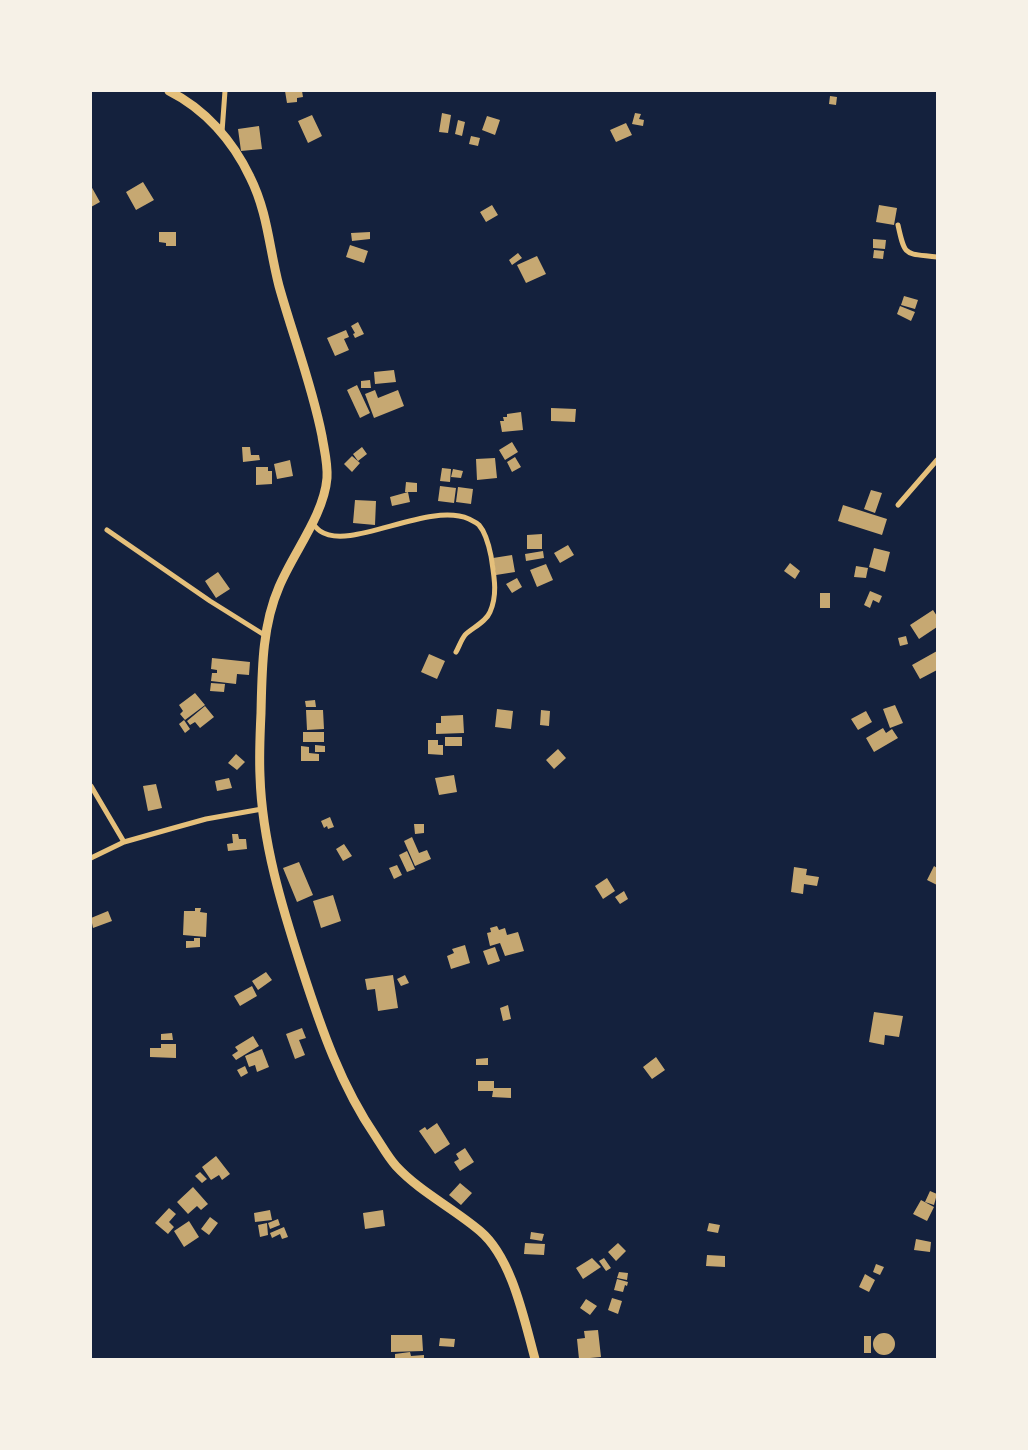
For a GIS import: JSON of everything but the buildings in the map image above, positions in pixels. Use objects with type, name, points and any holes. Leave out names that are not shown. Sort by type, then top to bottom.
[{"type":"street","points":[[169,91],[186,100],[222,132],[250,176],[266,216],[278,281],[309,380],[319,421],[327,477],[319,508],[278,588],[268,619],[262,680],[260,736],[262,809],[275,878],[290,934],[331,1054],[357,1106],[394,1164],[418,1187],[453,1210],[484,1234],[507,1268],[535,1359]]},
{"type":"street","points":[[222,132],[225,91]]},
{"type":"street","points":[[898,226],[902,247],[907,252],[937,257]]},
{"type":"street","points":[[898,505],[937,460]]},
{"type":"street","points":[[312,523],[321,532],[341,536],[360,534],[412,520],[440,515],[464,516],[477,523],[483,532],[489,548],[495,583],[494,603],[489,615],[464,636],[456,652]]},
{"type":"street","points":[[107,530],[210,601],[266,636]]},
{"type":"street","points":[[91,786],[124,842]]},
{"type":"street","points":[[91,858],[124,842],[206,819],[262,809]]}]
